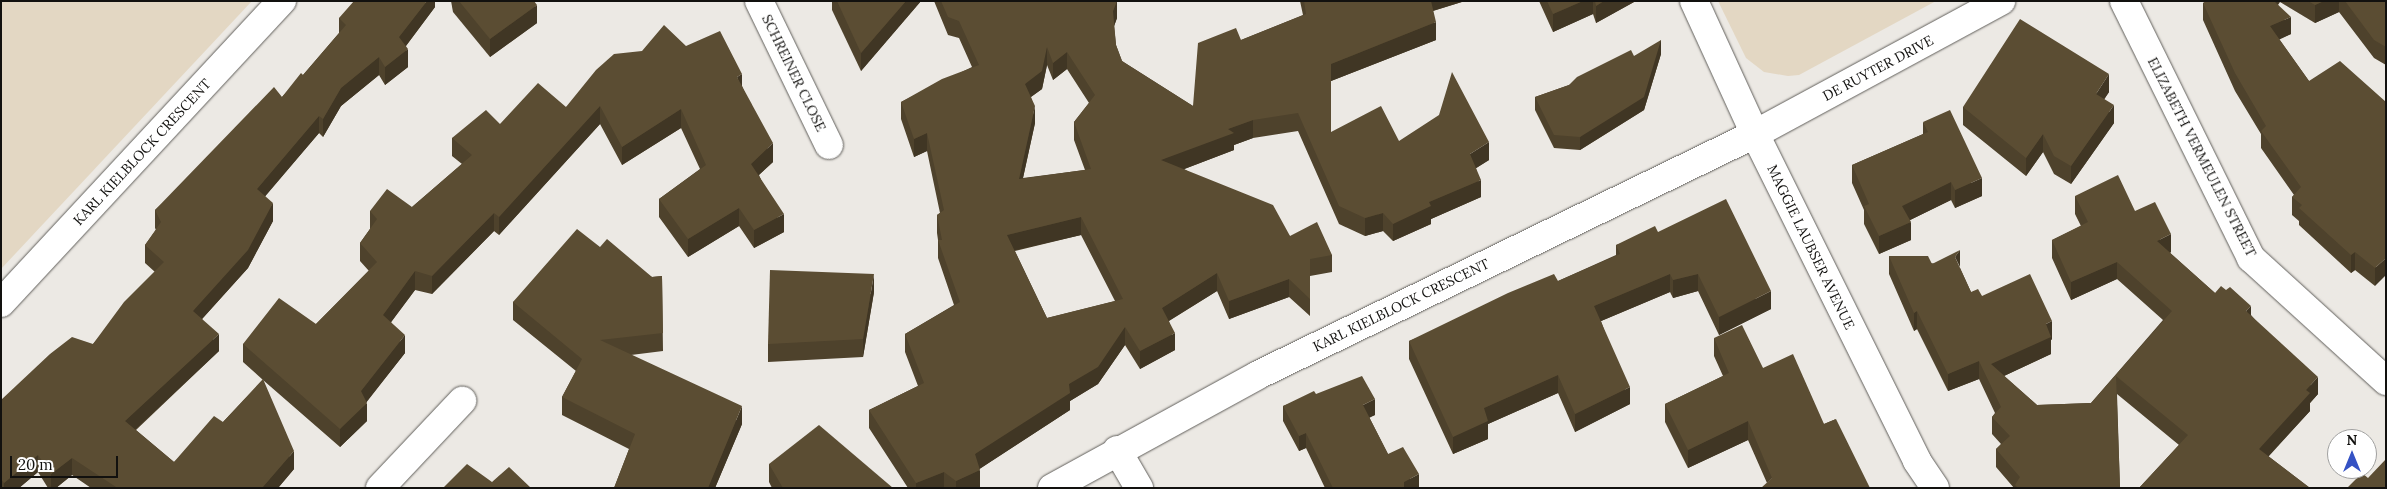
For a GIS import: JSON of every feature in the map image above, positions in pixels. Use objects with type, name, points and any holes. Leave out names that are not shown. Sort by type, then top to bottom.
[{"type":"street","name":"KARL KIELBLOCK CRESCENT","points":[[1,303],[282,1]]},
{"type":"street","name":"SCHREINER CLOSE","points":[[759,1],[829,146]]},
{"type":"street","name":"MAGGIE LAUBSER AVENUE","points":[[1694,1],[1755,134],[1917,461],[1935,488]]},
{"type":"street","name":"DE RUYTER DRIVE","points":[[1755,134],[2000,1]]},
{"type":"street","name":"ELIZABETH VERMEULEN STREET","points":[[2124,1],[2251,258],[2381,369]]},
{"type":"street","name":"KARL KIELBLOCK CRESCENT","points":[[1052,488],[1117,450],[1258,375],[1755,134]]},
{"type":"street","points":[[380,488],[462,401]]},
{"type":"street","points":[[1117,450],[1139,488]]},
{"type":"shaded area","points":[[1,1],[252,1],[1,269]]},
{"type":"shaded area","points":[[1718,1],[1936,1],[1799,75],[1788,76],[1764,72],[1746,58]]},
{"type":"building","points":[[354,1],[427,1],[399,37],[408,49],[385,67],[379,57],[341,88],[323,119],[319,116],[257,189],[273,203],[248,250],[193,311],[219,334],[125,421],[174,462],[214,416],[223,422],[263,379],[294,451],[262,488],[115,488],[72,458],[51,474],[38,455],[4,483],[1,479],[1,400],[50,354],[72,337],[93,344],[124,302],[164,262],[145,245],[161,222],[155,210],[274,87],[282,97],[301,73],[303,75],[346,25],[339,18]]},
{"type":"building","points":[[459,1],[534,1],[537,5],[490,39]]},
{"type":"building","points":[[837,1],[906,1],[861,53]]},
{"type":"building","points":[[941,1],[1117,1],[1113,11],[1116,45],[1122,61],[1193,106],[1198,43],[1236,28],[1241,40],[1306,14],[1304,1],[1431,1],[1436,22],[1331,64],[1331,132],[1381,106],[1399,141],[1439,115],[1452,72],[1489,142],[1470,154],[1481,180],[1429,202],[1431,206],[1393,224],[1383,213],[1365,218],[1339,206],[1298,113],[1253,120],[1228,129],[1234,133],[1161,160],[1273,205],[1290,236],[1317,222],[1332,255],[1310,259],[1310,299],[1289,279],[1229,301],[1217,273],[1162,308],[1175,333],[1140,351],[1125,327],[1098,367],[1069,384],[1070,393],[975,454],[980,470],[956,481],[944,472],[916,483],[869,410],[924,383],[905,334],[960,302],[938,240],[942,240],[937,215],[944,210],[927,133],[914,139],[901,102],[942,79],[979,65],[959,21],[948,17]],"holes":[[[1047,47],[1053,63],[1067,52],[1095,95],[1074,122],[1091,169],[1019,179],[1035,106],[1025,84],[1042,71]],[[1081,217],[1123,299],[1047,318],[1007,235]]]},
{"type":"building","points":[[1547,1],[1583,1],[1553,14]]},
{"type":"building","points":[[1595,1],[1604,1],[1596,6]]},
{"type":"building","points":[[2207,1],[2274,1],[2291,17],[2270,26],[2309,81],[2340,61],[2386,102],[2386,258],[2375,268],[2355,252],[2351,255],[2299,208],[2302,205],[2292,197],[2301,187],[2261,131],[2266,126],[2235,73],[2203,3]]},
{"type":"building","points":[[2308,1],[2324,1],[2315,5]]},
{"type":"building","points":[[2345,1],[2386,1],[2386,47],[2374,40]]},
{"type":"building","points":[[2020,19],[2109,74],[2096,94],[2114,105],[2071,166],[2054,156],[2043,134],[2026,158],[1963,107]]},
{"type":"building","points":[[664,25],[686,46],[720,31],[742,74],[737,77],[773,143],[751,164],[784,214],[754,230],[739,208],[688,239],[659,199],[706,165],[681,109],[622,147],[600,106],[499,217],[494,213],[432,276],[415,271],[383,315],[405,335],[361,391],[367,403],[340,429],[243,344],[279,298],[316,324],[377,262],[360,243],[377,219],[370,211],[387,189],[412,207],[472,155],[452,138],[486,110],[500,124],[538,83],[566,107],[596,70],[614,54],[642,51]]},
{"type":"building","points":[[1661,40],[1644,97],[1580,137],[1554,135],[1535,97],[1569,85],[1577,77],[1631,50],[1634,56]]},
{"type":"building","points":[[1950,110],[1982,178],[1955,190],[1951,182],[1902,206],[1911,222],[1879,236],[1864,206],[1869,204],[1852,165],[1928,132],[1923,122]]},
{"type":"building","points":[[2118,175],[2135,211],[2155,202],[2171,234],[2157,241],[2215,293],[2221,286],[2226,290],[2230,287],[2251,306],[2246,311],[2318,377],[2306,390],[2310,393],[2259,449],[2310,488],[2139,488],[2188,435],[2116,376],[2120,488],[2018,488],[2015,485],[2020,477],[1996,449],[2010,436],[1992,417],[2001,407],[1979,361],[1948,374],[1917,311],[1914,313],[1889,256],[1928,256],[1932,264],[1960,250],[1955,257],[1971,292],[1978,289],[1982,296],[2030,274],[2052,321],[2046,324],[2051,337],[1991,364],[2037,405],[2091,403],[2172,311],[2117,262],[2071,282],[2052,240],[2088,222],[2075,196]]},
{"type":"building","points":[[1726,199],[1771,291],[1719,317],[1698,274],[1673,280],[1670,274],[1594,306],[1630,387],[1575,414],[1558,375],[1484,408],[1488,421],[1453,437],[1409,341],[1508,293],[1554,274],[1558,281],[1620,254],[1616,245],[1655,226],[1658,232]]},
{"type":"building","points":[[577,229],[600,247],[607,239],[652,277],[662,276],[663,333],[600,340],[742,406],[708,488],[614,488],[635,434],[562,397],[582,359],[513,302]]},
{"type":"building","points":[[770,270],[874,274],[863,339],[768,344]]},
{"type":"building","points":[[1742,325],[1763,368],[1793,354],[1824,424],[1836,419],[1870,488],[1761,488],[1772,478],[1748,421],[1688,450],[1665,404],[1729,373],[1714,338]]},
{"type":"building","points":[[1362,376],[1375,399],[1363,405],[1388,454],[1403,447],[1419,474],[1404,482],[1404,488],[1333,488],[1306,433],[1299,436],[1283,406],[1314,391],[1316,394]]},
{"type":"building","points":[[819,425],[893,488],[783,488],[769,464]]},
{"type":"building","points":[[2386,459],[2386,488],[2347,488],[2356,479],[2377,479],[2377,468]]},
{"type":"building","points":[[467,464],[492,482],[509,467],[531,488],[443,488]]}]
